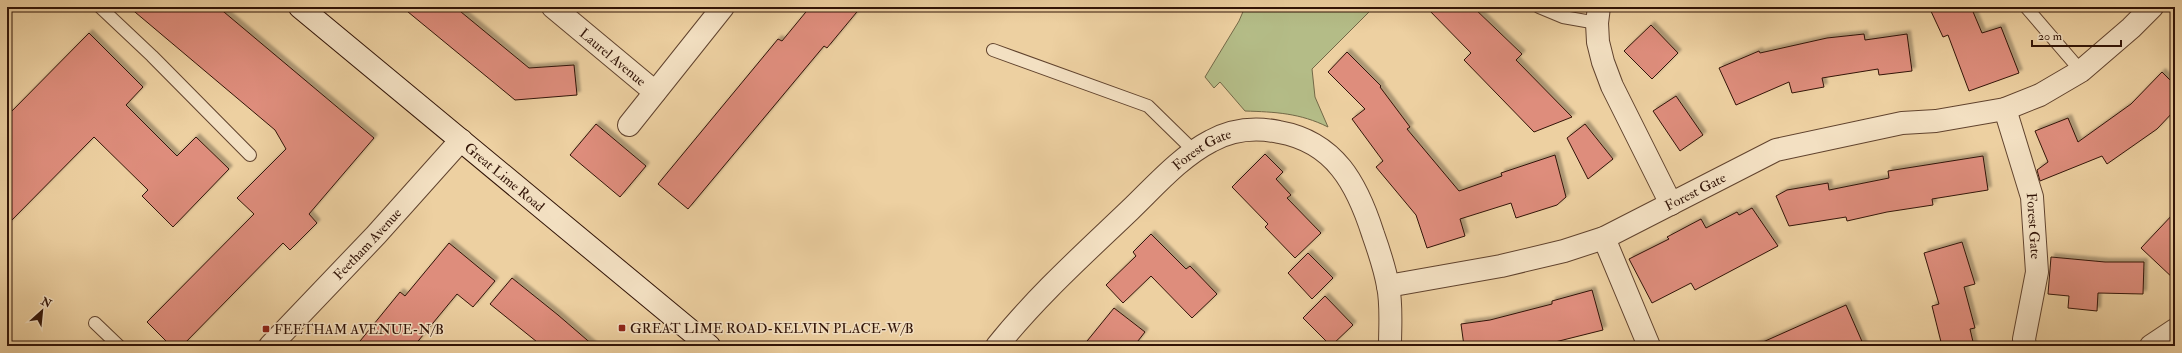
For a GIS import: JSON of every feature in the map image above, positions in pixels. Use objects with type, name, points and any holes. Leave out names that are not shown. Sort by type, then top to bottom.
[{"type":"street","name":"Great Lime Road","points":[[300,7],[709,346]]},
{"type":"street","name":"Laurel Avenue","points":[[553,7],[655,92]]},
{"type":"street","name":"Laurel Avenue","points":[[629,125],[723,7]]},
{"type":"street","name":"Forest Gate","points":[[1388,286],[1501,266],[1564,251],[1604,238],[1776,150],[1902,123],[1936,121],[2006,109],[2040,95],[2081,71],[2131,28],[2152,7]]},
{"type":"street","points":[[1598,15],[1598,42],[1612,86],[1671,204]]},
{"type":"street","name":"Forest Gate","points":[[2006,109],[2032,197],[2037,272],[2024,339],[2025,346]]},
{"type":"street","name":"Forest Gate","points":[[997,346],[1013,327],[1065,273],[1194,151],[1231,132],[1250,129],[1292,134],[1310,142],[1324,151],[1340,166],[1356,190],[1365,209],[1388,286],[1390,346]]},
{"type":"street","name":"Feetham Avenue","points":[[270,346],[376,235],[461,140]]},
{"type":"street","points":[[1604,238],[1648,346]]},
{"type":"street","points":[[2152,346],[2175,330]]},
{"type":"lane","points":[[100,7],[152,56],[250,155]]},
{"type":"lane","points":[[1540,7],[1563,17],[1598,15]]},
{"type":"lane","points":[[2026,7],[2081,71]]},
{"type":"lane","points":[[993,50],[1148,106],[1194,151]]},
{"type":"lane","points":[[95,323],[119,346]]},
{"type":"green space","points":[[1245,7],[1374,7],[1312,69],[1315,97],[1328,127],[1318,122],[1287,114],[1245,111],[1220,82],[1214,88],[1205,77],[1239,21]]},
{"type":"building","points":[[129,7],[218,7],[374,138],[309,214],[317,223],[290,250],[283,243],[182,346],[171,346],[147,322],[254,214],[237,198],[286,149],[275,130]]},
{"type":"building","points":[[402,7],[455,7],[529,68],[574,65],[577,95],[515,100]]},
{"type":"building","points":[[810,7],[861,7],[827,48],[824,46],[688,209],[658,184],[778,39],[782,41]]},
{"type":"building","points":[[1426,7],[1473,7],[1522,54],[1516,60],[1572,117],[1534,132],[1464,60],[1471,53]]},
{"type":"building","points":[[1929,7],[1971,7],[1982,33],[2001,27],[2019,73],[1969,91],[1948,35],[1943,37]]},
{"type":"building","points":[[1651,25],[1678,53],[1652,79],[1624,51]]},
{"type":"building","points":[[89,33],[143,87],[126,105],[177,156],[196,137],[229,169],[173,227],[142,196],[148,190],[94,137],[7,225],[7,116]]},
{"type":"building","points":[[1864,34],[1865,40],[1907,34],[1912,71],[1879,75],[1878,69],[1822,78],[1824,87],[1792,93],[1789,82],[1736,105],[1719,68],[1759,51],[1760,53],[1827,38]]},
{"type":"building","points":[[1347,52],[1381,86],[1380,87],[1410,127],[1407,129],[1459,191],[1502,176],[1501,173],[1555,155],[1566,197],[1557,205],[1516,218],[1511,203],[1460,219],[1465,236],[1427,248],[1416,215],[1376,167],[1383,161],[1352,119],[1365,109],[1328,72]]},
{"type":"building","points":[[2162,72],[2175,85],[2175,110],[2157,129],[2107,164],[2102,156],[2040,181],[2037,170],[2048,162],[2035,131],[2068,118],[2078,142],[2131,104]]},
{"type":"building","points":[[1676,96],[1703,135],[1680,151],[1653,111]]},
{"type":"building","points":[[596,124],[646,166],[620,197],[570,155]]},
{"type":"building","points":[[1585,124],[1613,159],[1588,179],[1567,138]]},
{"type":"building","points":[[1265,154],[1283,172],[1276,179],[1291,195],[1287,198],[1321,233],[1295,258],[1265,227],[1268,224],[1232,187]]},
{"type":"building","points":[[1983,156],[1988,190],[1932,199],[1933,205],[1887,212],[1847,221],[1846,217],[1789,226],[1776,196],[1787,190],[1828,183],[1829,190],[1889,178],[1888,171]]},
{"type":"building","points":[[1752,208],[1778,246],[1695,290],[1691,283],[1652,303],[1629,259],[1669,239],[1667,237],[1701,219],[1706,228],[1737,212],[1739,215]]},
{"type":"building","points":[[2175,212],[2175,280],[2141,248]]},
{"type":"building","points":[[1151,234],[1186,269],[1190,266],[1217,294],[1192,318],[1151,276],[1123,303],[1106,285],[1136,256],[1133,252]]},
{"type":"building","points":[[1962,242],[1975,284],[1964,287],[1975,328],[1970,329],[1974,346],[1942,346],[1932,306],[1939,304],[1924,253]]},
{"type":"building","points":[[449,243],[495,281],[473,307],[457,294],[414,346],[356,346],[400,292],[405,296]]},
{"type":"building","points":[[1308,253],[1333,278],[1312,299],[1288,273]]},
{"type":"building","points":[[2051,257],[2105,262],[2144,262],[2143,294],[2098,293],[2097,311],[2068,308],[2069,296],[2048,294]]},
{"type":"building","points":[[512,278],[594,346],[542,346],[490,304]]},
{"type":"building","points":[[1592,290],[1603,330],[1539,346],[1464,346],[1461,324],[1490,320],[1552,304],[1552,301]]},
{"type":"building","points":[[1325,296],[1353,325],[1331,346],[1303,318]]},
{"type":"building","points":[[1846,305],[1864,346],[1754,346]]},
{"type":"building","points":[[1114,308],[1145,332],[1134,346],[1083,346]]},
{"type":"place","name":"GREAT LIME ROAD-KELVIN PLACE-W/B","points":[[622,328]]},
{"type":"place","name":"FEETHAM AVENUE-N/B","points":[[266,329]]}]
